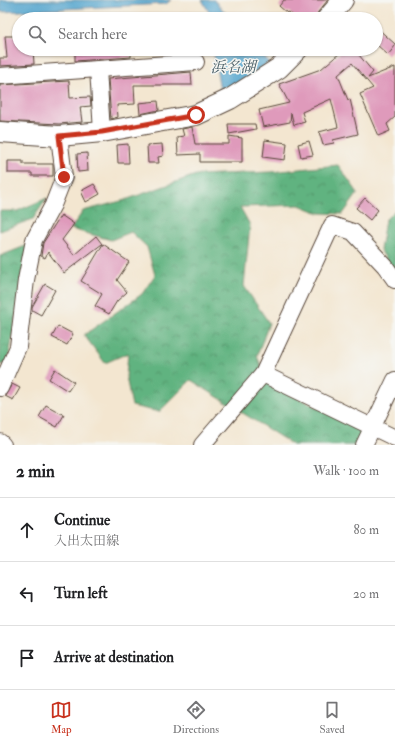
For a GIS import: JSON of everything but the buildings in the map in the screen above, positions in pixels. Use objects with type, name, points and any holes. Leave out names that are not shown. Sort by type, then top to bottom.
[{"type":"main road","points":[[332,12],[343,0]]},
{"type":"main road","points":[[0,132],[59,136],[102,132],[196,115],[230,99],[273,72],[290,56]]},
{"type":"street","points":[[0,76],[196,62]]},
{"type":"street","points":[[98,69],[102,132]]},
{"type":"street","points":[[0,388],[18,347],[26,280],[34,240],[53,205],[64,177],[59,136]]},
{"type":"street","points":[[202,445],[263,374],[332,225],[353,232],[386,266],[395,280]]},
{"type":"street","points":[[263,374],[395,438]]},
{"type":"street","points":[[364,445],[395,380]]},
{"type":"street","points":[[0,442],[3,445]]},
{"type":"green space","points":[[338,165],[358,193],[343,214],[319,213],[299,205],[240,207],[250,225],[244,286],[269,323],[257,356],[269,385],[367,429],[370,445],[293,445],[191,380],[159,412],[132,406],[126,377],[128,353],[105,363],[84,335],[142,294],[155,275],[147,247],[131,232],[111,240],[71,229],[83,211],[125,200],[196,175],[271,172]]},
{"type":"green space","points":[[47,198],[33,219],[0,231],[0,211],[17,211]]},
{"type":"green space","points":[[395,210],[395,272],[380,250],[385,220]]},
{"type":"green space","points":[[28,245],[8,363],[0,365],[0,256]]},
{"type":"water","points":[[0,0],[171,0],[166,4],[0,12]]},
{"type":"water","points":[[202,0],[214,0],[225,12],[209,12]]},
{"type":"water","name":"浜名湖","points":[[214,56],[263,56],[269,62],[254,76],[220,90]]},
{"type":"route","points":[[64,177],[59,136],[102,132],[196,115]]}]
